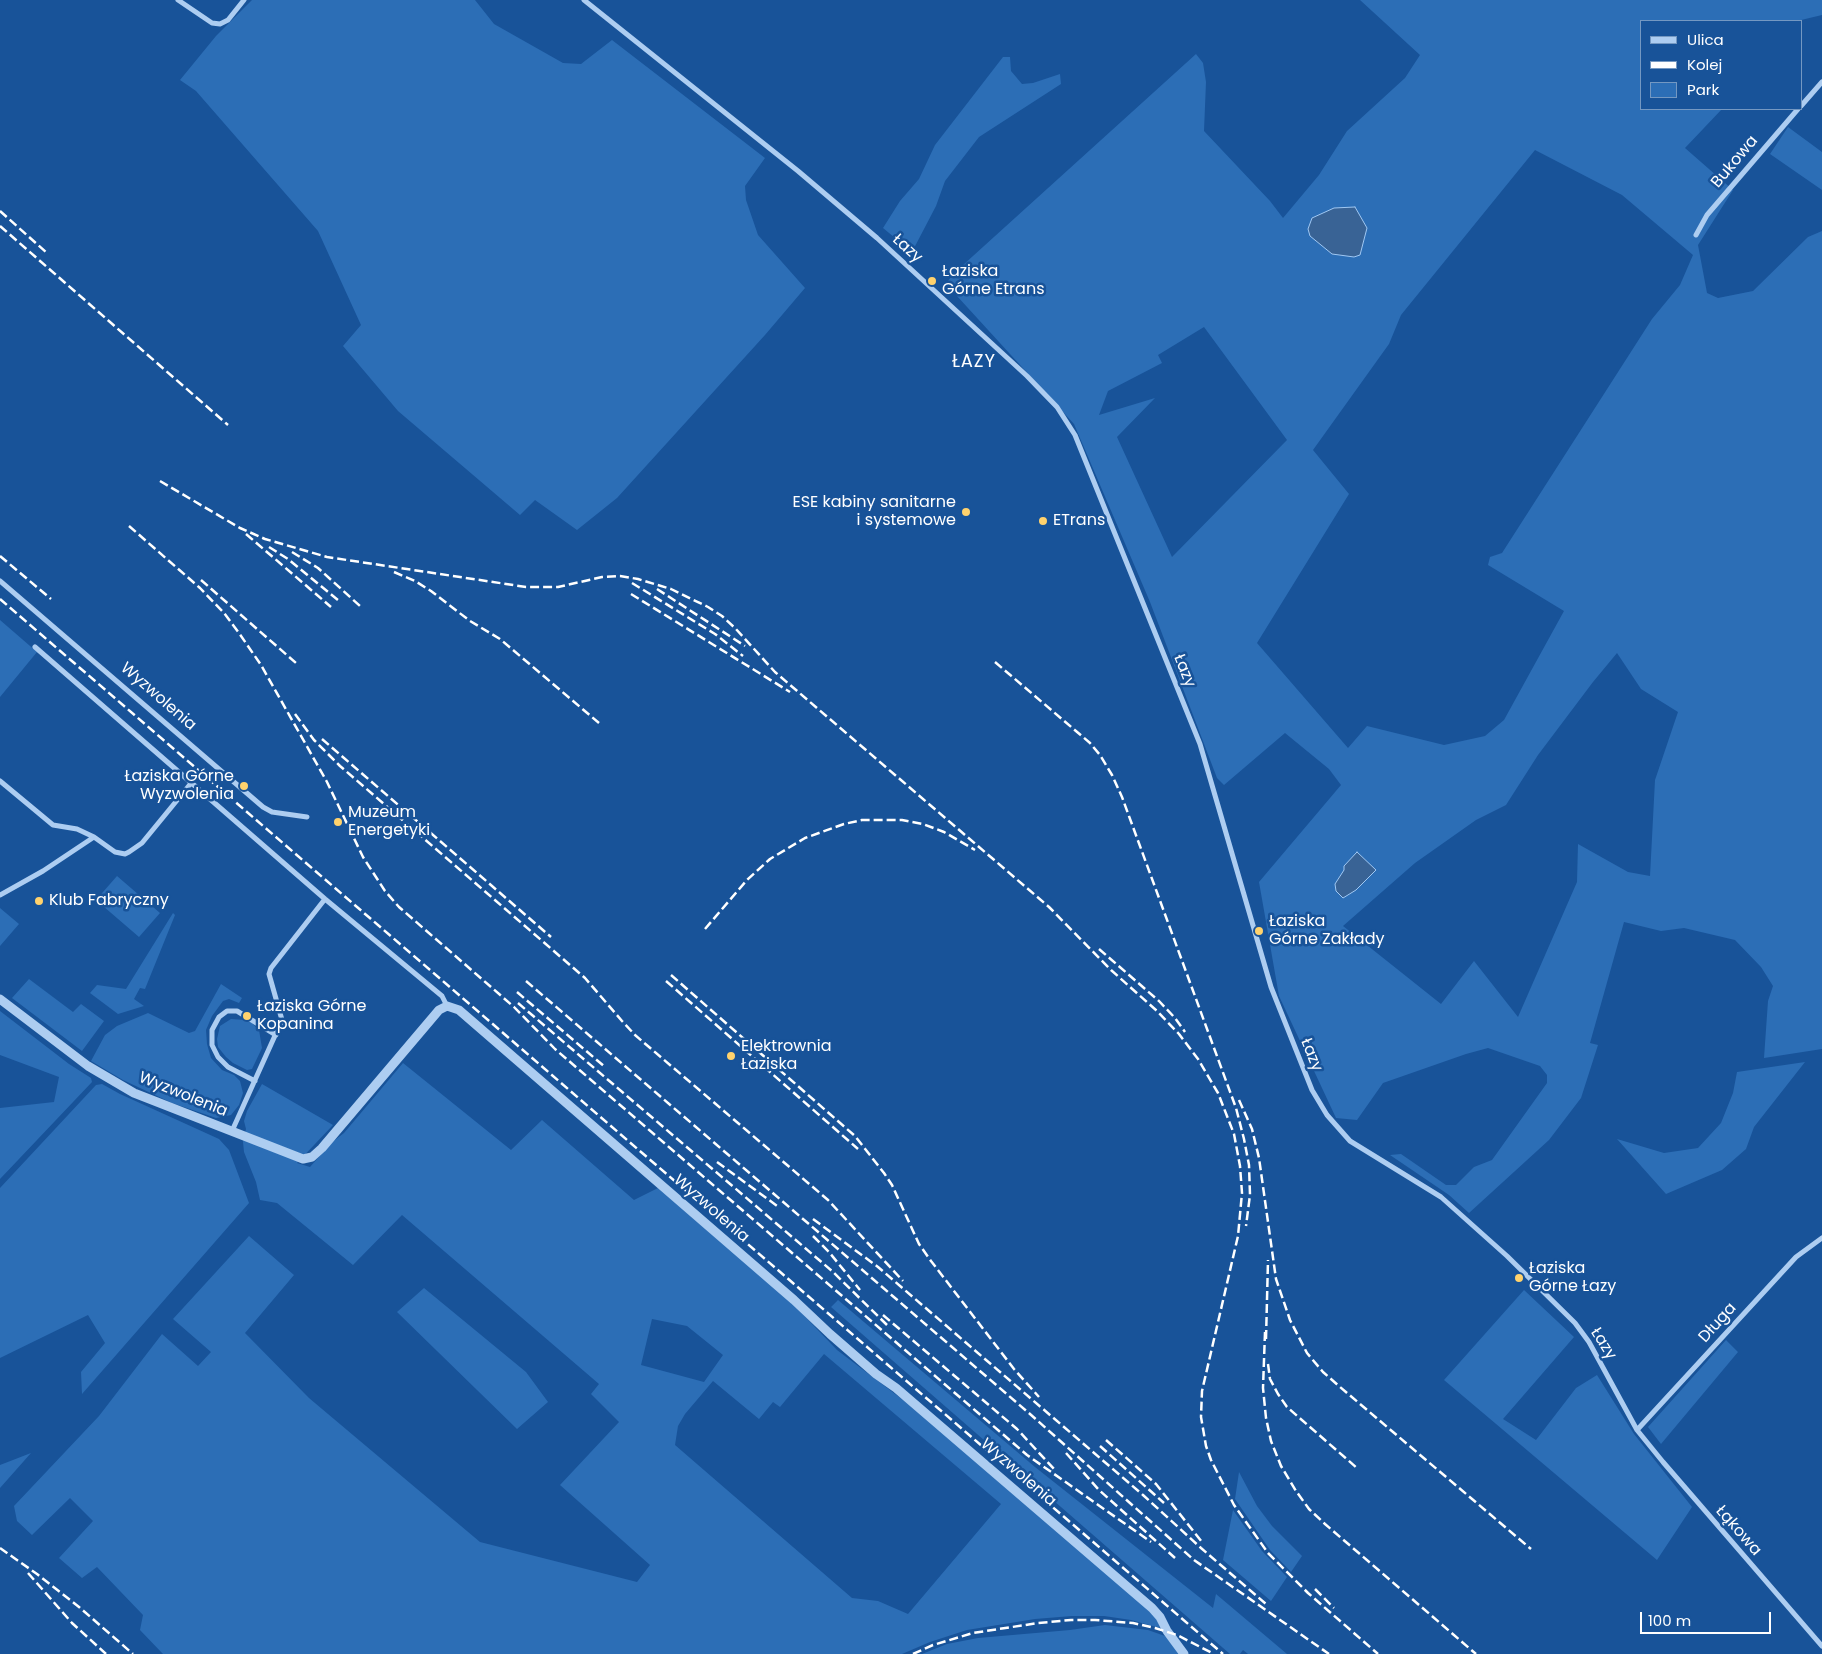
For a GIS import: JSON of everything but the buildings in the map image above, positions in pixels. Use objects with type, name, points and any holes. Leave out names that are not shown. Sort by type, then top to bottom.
[{"type":"street","points":[[178,0],[212,22],[220,24],[228,20],[244,0]]},
{"type":"street","name":"Łazy","points":[[584,0],[798,171],[877,238],[1027,376],[1057,407],[1075,435],[1200,744],[1271,987],[1312,1090],[1327,1115],[1350,1140],[1441,1197],[1507,1256],[1574,1323],[1589,1342],[1637,1430]]},
{"type":"street","points":[[1802,105],[1822,82]]},
{"type":"street","name":"Bukowa","points":[[1696,235],[1707,215],[1797,110]]},
{"type":"street","name":"Wyzwolenia","points":[[0,581],[263,808],[272,812],[307,818]]},
{"type":"street","points":[[35,647],[325,899],[442,996],[447,1006]]},
{"type":"street","points":[[0,781],[53,825],[77,829],[94,837],[115,852],[125,854],[142,843],[192,782]]},
{"type":"street","points":[[0,895],[43,871],[94,837]]},
{"type":"street","name":"Wyzwolenia","points":[[232,1131],[282,1020],[269,974],[271,968],[325,899]]},
{"type":"street","name":"Wyzwolenia","points":[[0,999],[103,1075],[134,1093],[303,1159],[312,1157],[322,1148],[439,1010],[447,1006],[459,1010],[794,1300],[876,1374],[904,1394],[1152,1608],[1184,1654]]},
{"type":"street","points":[[255,1081],[228,1067],[218,1058],[212,1045],[212,1030],[219,1018],[227,1011],[237,1011],[276,1035]]},
{"type":"street","name":"Długa","points":[[1637,1430],[1796,1257],[1822,1238]]},
{"type":"street","name":"Łąkowa","points":[[1637,1430],[1822,1646]]},
{"type":"green space","points":[[252,0],[475,0],[494,24],[563,63],[581,64],[612,40],[765,158],[745,186],[746,200],[758,235],[805,288],[765,335],[617,498],[577,530],[535,500],[520,515],[398,411],[343,346],[361,325],[318,231],[196,91],[180,80],[216,36]]},
{"type":"green space","points":[[1360,0],[1822,0],[1822,15],[1801,20],[1640,20],[1640,110],[1721,110],[1685,148],[1733,190],[1698,245],[1707,293],[1718,298],[1753,291],[1808,237],[1822,231],[1822,1049],[1764,1058],[1768,1001],[1773,986],[1761,967],[1735,940],[1684,928],[1661,931],[1624,922],[1590,1043],[1598,1045],[1581,1098],[1549,1140],[1469,1213],[1449,1195],[1390,1155],[1401,1154],[1446,1185],[1456,1185],[1474,1167],[1492,1160],[1547,1083],[1547,1075],[1540,1066],[1488,1048],[1383,1083],[1357,1120],[1336,1118],[1279,996],[1259,882],[1341,785],[1329,769],[1285,733],[1224,785],[1217,778],[1150,602],[1074,424],[946,284],[952,275],[1196,54],[1203,63],[1206,82],[1204,131],[1270,201],[1283,218],[1319,175],[1347,131],[1405,78],[1420,55]],"holes":[[[1535,150],[1622,195],[1693,255],[1680,285],[1652,319],[1502,553],[1490,557],[1488,565],[1564,611],[1504,720],[1485,736],[1444,745],[1367,726],[1348,748],[1257,643],[1349,494],[1313,450],[1389,344],[1401,315]],[[1204,327],[1287,440],[1172,557],[1117,437],[1155,398],[1099,415],[1108,391],[1162,363],[1158,355]],[[1617,653],[1641,689],[1678,712],[1655,780],[1650,876],[1628,872],[1578,844],[1577,882],[1518,1017],[1474,961],[1441,1004],[1343,926],[1415,863],[1476,820],[1506,805],[1538,755]]]},
{"type":"green space","points":[[1003,57],[1010,57],[1011,71],[1022,84],[1033,83],[1060,74],[1061,84],[979,137],[945,181],[936,206],[912,252],[883,228],[900,201],[919,179],[935,145]]},
{"type":"green space","points":[[1788,127],[1822,152],[1822,190],[1770,154]]},
{"type":"green space","points":[[0,620],[37,652],[0,697]]},
{"type":"green space","points":[[117,876],[160,913],[139,937],[96,900]]},
{"type":"green space","points":[[0,908],[19,924],[0,946]]},
{"type":"green space","points":[[173,913],[175,915],[145,989],[140,988],[134,999],[144,1006],[118,1014],[90,993],[97,985],[126,989]]},
{"type":"green space","points":[[29,979],[73,1012],[81,1004],[104,1021],[82,1051],[12,998]]},
{"type":"green space","points":[[221,984],[242,998],[239,1003],[229,999],[223,1001],[212,1016],[206,1030],[211,1058],[222,1070],[234,1075],[240,1081],[243,1093],[239,1105],[231,1115],[216,1118],[172,1103],[123,1080],[91,1061],[105,1035],[117,1026],[148,1013],[189,1033],[195,1031]]},
{"type":"green space","points":[[0,1011],[69,1064],[91,1078],[92,1082],[0,1179],[0,1108],[54,1102],[59,1077],[0,1055]]},
{"type":"green space","points":[[231,1019],[245,1020],[252,1023],[259,1030],[262,1048],[252,1069],[247,1070],[233,1063],[218,1047],[217,1039],[220,1026]]},
{"type":"green space","points":[[1805,1062],[1754,1127],[1746,1149],[1722,1170],[1666,1194],[1617,1139],[1664,1153],[1698,1148],[1721,1123],[1733,1093],[1737,1072]]},
{"type":"green space","points":[[403,1063],[511,1150],[542,1120],[634,1200],[658,1188],[792,1303],[837,1350],[911,1406],[1132,1595],[1157,1619],[1160,1628],[1131,1620],[1104,1616],[1035,1619],[967,1630],[930,1642],[902,1654],[163,1654],[140,1630],[143,1615],[97,1567],[82,1578],[59,1558],[93,1521],[70,1498],[32,1535],[17,1521],[14,1506],[99,1416],[162,1334],[198,1366],[211,1352],[173,1319],[249,1236],[294,1275],[245,1333],[309,1398],[480,1542],[637,1582],[650,1565],[560,1485],[619,1422],[591,1394],[599,1384],[402,1215],[353,1265],[277,1203],[260,1200],[256,1182],[244,1152],[243,1142],[246,1129],[244,1121],[247,1111],[262,1084],[333,1125],[297,1163],[310,1167],[331,1143],[344,1133]],"holes":[[[652,1319],[687,1326],[723,1355],[704,1382],[641,1365]],[[824,1354],[1001,1504],[908,1614],[878,1601],[852,1598],[675,1445],[678,1426],[685,1414],[713,1381],[759,1419],[773,1402],[780,1407]]]},
{"type":"green space","points":[[102,1084],[219,1139],[229,1150],[249,1203],[82,1394],[81,1372],[105,1343],[88,1315],[0,1358],[0,1188],[96,1085]]},
{"type":"green space","points":[[424,1288],[526,1372],[548,1402],[517,1429],[397,1312]]},
{"type":"green space","points":[[1524,1290],[1574,1337],[1503,1419],[1536,1440],[1576,1388],[1597,1375],[1634,1434],[1692,1507],[1657,1560],[1444,1380]]},
{"type":"green space","points":[[838,1300],[1035,1467],[1213,1608],[1216,1594],[1287,1654],[1248,1654],[1243,1650],[1240,1654],[1230,1654],[831,1307]]},
{"type":"green space","points":[[1726,1340],[1738,1352],[1661,1444],[1648,1427]]},
{"type":"green space","points":[[31,1453],[0,1488],[0,1465]]},
{"type":"green space","points":[[1239,1472],[1257,1506],[1272,1526],[1302,1556],[1291,1572],[1270,1550],[1235,1499]]},
{"type":"green space","points":[[1233,1510],[1262,1551],[1287,1577],[1271,1601],[1223,1560]]},
{"type":"green space","points":[[1105,1625],[1148,1630],[1165,1636],[1180,1654],[922,1654],[947,1644],[978,1638]]},
{"type":"shaded area","points":[[1355,207],[1367,228],[1360,255],[1354,257],[1332,254],[1310,236],[1308,229],[1312,218],[1334,208]]},
{"type":"shaded area","points":[[1357,852],[1376,870],[1356,890],[1343,898],[1336,891],[1335,884],[1344,870],[1344,866]]},
{"type":"railway","points":[[0,211],[47,253]]},
{"type":"railway","points":[[0,226],[228,425]]},
{"type":"railway","points":[[160,481],[240,528],[265,539],[327,557],[526,587],[558,587],[602,577],[620,576],[638,579],[671,589],[708,607],[735,628],[775,672],[1049,907],[1111,970],[1157,1011],[1179,1034],[1198,1059],[1218,1093],[1234,1134],[1240,1166],[1242,1193],[1238,1236],[1202,1391],[1201,1417],[1206,1446],[1234,1505],[1268,1553],[1308,1593],[1378,1654]]},
{"type":"railway","points":[[129,526],[200,588],[224,613],[239,633],[261,665],[327,782],[363,857],[385,891],[399,907],[514,1007],[555,1049],[1027,1455],[1151,1542]]},
{"type":"railway","points":[[246,534],[331,607]]},
{"type":"railway","points":[[269,547],[288,559],[338,600]]},
{"type":"railway","points":[[292,552],[318,568],[360,606]]},
{"type":"railway","points":[[0,556],[51,599]]},
{"type":"railway","points":[[394,572],[415,581],[431,591],[470,621],[500,639],[599,723]]},
{"type":"railway","points":[[201,580],[296,663]]},
{"type":"railway","points":[[632,583],[715,634],[743,656]]},
{"type":"railway","points":[[657,589],[745,646]]},
{"type":"railway","points":[[631,594],[790,692]]},
{"type":"railway","points":[[0,599],[1223,1654]]},
{"type":"railway","points":[[995,662],[1090,743],[1112,775],[1122,797],[1236,1108],[1249,1165],[1250,1195],[1246,1226]]},
{"type":"railway","points":[[295,714],[314,740],[340,766],[585,978],[635,1035],[828,1200],[903,1281]]},
{"type":"railway","points":[[322,739],[551,937]]},
{"type":"railway","points":[[705,929],[747,880],[770,859],[805,838],[844,824],[862,820],[902,820],[923,824],[944,832],[975,850]]},
{"type":"railway","points":[[1099,949],[1159,1001],[1185,1032]]},
{"type":"railway","points":[[671,975],[855,1136],[892,1185],[919,1244],[1014,1369],[1039,1397]]},
{"type":"railway","points":[[526,981],[1030,1414],[1194,1560],[1329,1654]]},
{"type":"railway","points":[[666,981],[858,1149]]},
{"type":"railway","points":[[517,992],[605,1067]]},
{"type":"railway","points":[[518,1003],[832,1271],[887,1325]]},
{"type":"railway","points":[[1239,1100],[1252,1129],[1259,1158],[1276,1279],[1290,1320],[1307,1353],[1323,1372],[1340,1387],[1531,1549]]},
{"type":"railway","points":[[717,1162],[780,1208]]},
{"type":"railway","points":[[813,1219],[878,1267],[1143,1495],[1266,1604]]},
{"type":"railway","points":[[813,1236],[829,1252],[860,1290]]},
{"type":"railway","points":[[1266,1339],[1268,1260]]},
{"type":"railway","points":[[883,1315],[1017,1429],[1054,1469]]},
{"type":"railway","points":[[1265,1332],[1263,1388],[1266,1418],[1271,1441],[1281,1466],[1296,1491],[1309,1509],[1325,1524],[1476,1654]]},
{"type":"railway","points":[[1268,1364],[1270,1379],[1287,1407],[1357,1468]]},
{"type":"railway","points":[[1106,1440],[1156,1484],[1202,1542]]},
{"type":"railway","points":[[1100,1446],[1164,1503]]},
{"type":"railway","points":[[1066,1453],[1099,1490],[1175,1558]]},
{"type":"railway","points":[[0,1548],[79,1607],[133,1654]]},
{"type":"railway","points":[[28,1573],[72,1623],[106,1654]]},
{"type":"railway","points":[[1315,1589],[1334,1608]]},
{"type":"railway","points":[[913,1654],[933,1645],[973,1633],[1071,1620],[1133,1623],[1155,1628],[1177,1635],[1214,1654]]},
{"type":"place","name":"Łaziska Górne Etrans","points":[[932,281]]},
{"type":"place","name":"ESE kabiny sanitarne i systemowe","points":[[966,512]]},
{"type":"place","name":"ETrans","points":[[1043,521]]},
{"type":"place","name":"Łaziska Górne Wyzwolenia","points":[[244,786]]},
{"type":"place","name":"Muzeum Energetyki","points":[[338,822]]},
{"type":"place","name":"Klub Fabryczny","points":[[39,901]]},
{"type":"place","name":"Łaziska Górne Zakłady","points":[[1259,931]]},
{"type":"place","name":"Łaziska Górne Kopanina","points":[[247,1016]]},
{"type":"place","name":"Elektrownia Łaziska","points":[[731,1056]]},
{"type":"place","name":"Łaziska Górne Łazy","points":[[1519,1278]]},
{"type":"district","name":"ŁAZY","points":[[974,362]]}]
